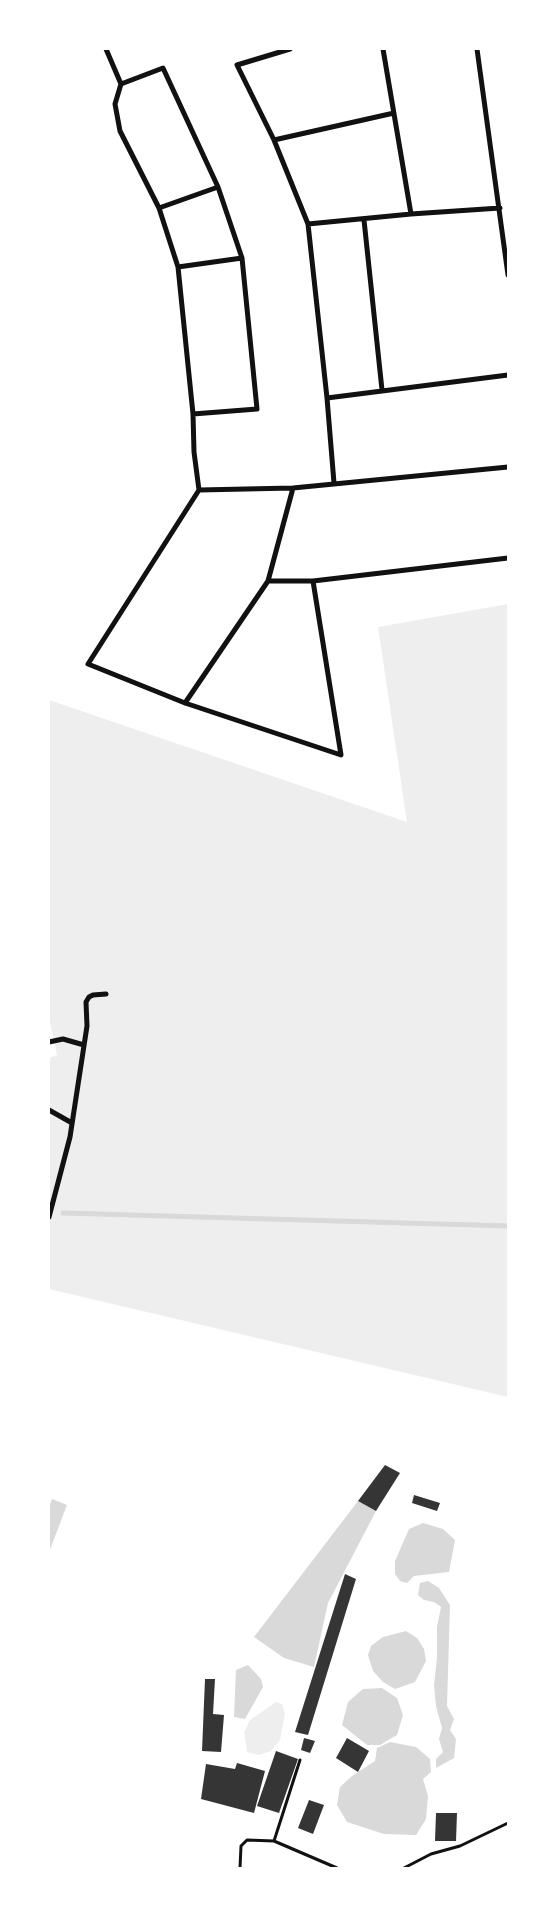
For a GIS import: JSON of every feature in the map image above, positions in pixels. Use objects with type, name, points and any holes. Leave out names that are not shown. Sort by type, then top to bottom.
[{"type":"street","points":[[106,49],[121,84],[115,104],[120,131],[159,208],[178,267],[199,490],[88,664],[185,703],[341,755],[312,580]]},
{"type":"street","points":[[290,49],[237,65],[274,140],[308,224],[327,398],[334,483]]},
{"type":"street","points":[[383,49],[411,214]]},
{"type":"street","points":[[477,49],[508,275]]},
{"type":"street","points":[[121,84],[163,68],[218,187],[242,258],[257,409],[193,414]]},
{"type":"street","points":[[274,140],[394,113]]},
{"type":"street","points":[[159,208],[218,187]]},
{"type":"street","points":[[308,224],[500,208]]},
{"type":"street","points":[[364,220],[382,390]]},
{"type":"street","points":[[178,267],[242,258]]},
{"type":"street","points":[[327,398],[508,376]]},
{"type":"street","points":[[199,490],[293,488],[508,467]]},
{"type":"street","points":[[185,703],[268,581],[293,488]]},
{"type":"street","points":[[268,581],[312,580],[508,558]]},
{"type":"street","points":[[49,1217],[72,1123],[87,1026],[86,1002],[92,994],[106,994]]},
{"type":"street","points":[[49,1042],[63,1039],[84,1046]]},
{"type":"street","points":[[49,1110],[72,1123]]},
{"type":"lane","points":[[274,1841],[300,1760]]},
{"type":"lane","points":[[404,1868],[431,1854],[460,1846],[508,1823]]},
{"type":"lane","points":[[240,1868],[242,1846],[247,1840],[274,1841],[337,1868]]},
{"type":"shaded area","points":[[508,604],[508,1397],[49,1289],[49,1058],[57,1055],[49,1017],[49,700],[407,822],[378,627]]},
{"type":"shaded area","points":[[52,1499],[67,1505],[49,1552],[49,1507]]},
{"type":"shaded area","points":[[358,1501],[376,1511],[328,1603],[314,1667],[284,1658],[254,1637]]},
{"type":"shaded area","points":[[423,1523],[443,1529],[455,1540],[449,1572],[414,1576],[407,1583],[400,1581],[395,1574],[395,1561],[409,1529]]},
{"type":"shaded area","points":[[428,1581],[439,1588],[450,1605],[447,1706],[454,1719],[450,1730],[456,1739],[454,1758],[436,1768],[436,1759],[443,1752],[439,1739],[442,1728],[436,1706],[434,1685],[437,1658],[437,1627],[441,1607],[434,1602],[424,1600],[418,1595],[420,1583]]},
{"type":"shaded area","points":[[406,1631],[417,1638],[424,1649],[426,1661],[415,1682],[395,1689],[383,1682],[373,1671],[368,1655],[371,1646],[383,1637]]},
{"type":"shaded area","points":[[248,1665],[261,1679],[263,1687],[245,1719],[234,1717],[236,1670]]},
{"type":"shaded area","points":[[382,1688],[397,1698],[403,1715],[397,1735],[380,1745],[367,1745],[342,1725],[348,1702],[363,1689]]},
{"type":"shaded area","points":[[276,1702],[282,1704],[285,1714],[280,1740],[271,1751],[259,1755],[247,1752],[244,1732],[250,1720]]},
{"type":"shaded area","points":[[390,1742],[416,1747],[430,1759],[431,1772],[423,1779],[428,1796],[426,1819],[416,1835],[384,1834],[347,1822],[337,1805],[340,1787],[352,1776],[375,1761],[377,1748]]},
{"type":"building","points":[[385,1465],[400,1473],[376,1511],[358,1501]]},
{"type":"building","points":[[414,1495],[440,1503],[437,1511],[412,1503]]},
{"type":"building","points":[[345,1574],[356,1579],[308,1735],[295,1732]]},
{"type":"building","points":[[205,1679],[215,1679],[213,1714],[224,1715],[221,1752],[202,1751]]},
{"type":"building","points":[[304,1738],[315,1741],[310,1753],[301,1750]]},
{"type":"building","points":[[347,1738],[369,1751],[358,1772],[336,1758]]},
{"type":"building","points":[[276,1751],[298,1759],[279,1813],[257,1806]]},
{"type":"building","points":[[237,1763],[265,1771],[254,1813],[201,1799],[206,1764],[235,1769]]},
{"type":"building","points":[[309,1800],[324,1805],[313,1834],[298,1828]]},
{"type":"building","points":[[436,1813],[457,1813],[456,1841],[435,1841]]},
{"type":"waterway","points":[[63,1213],[508,1226]]}]
